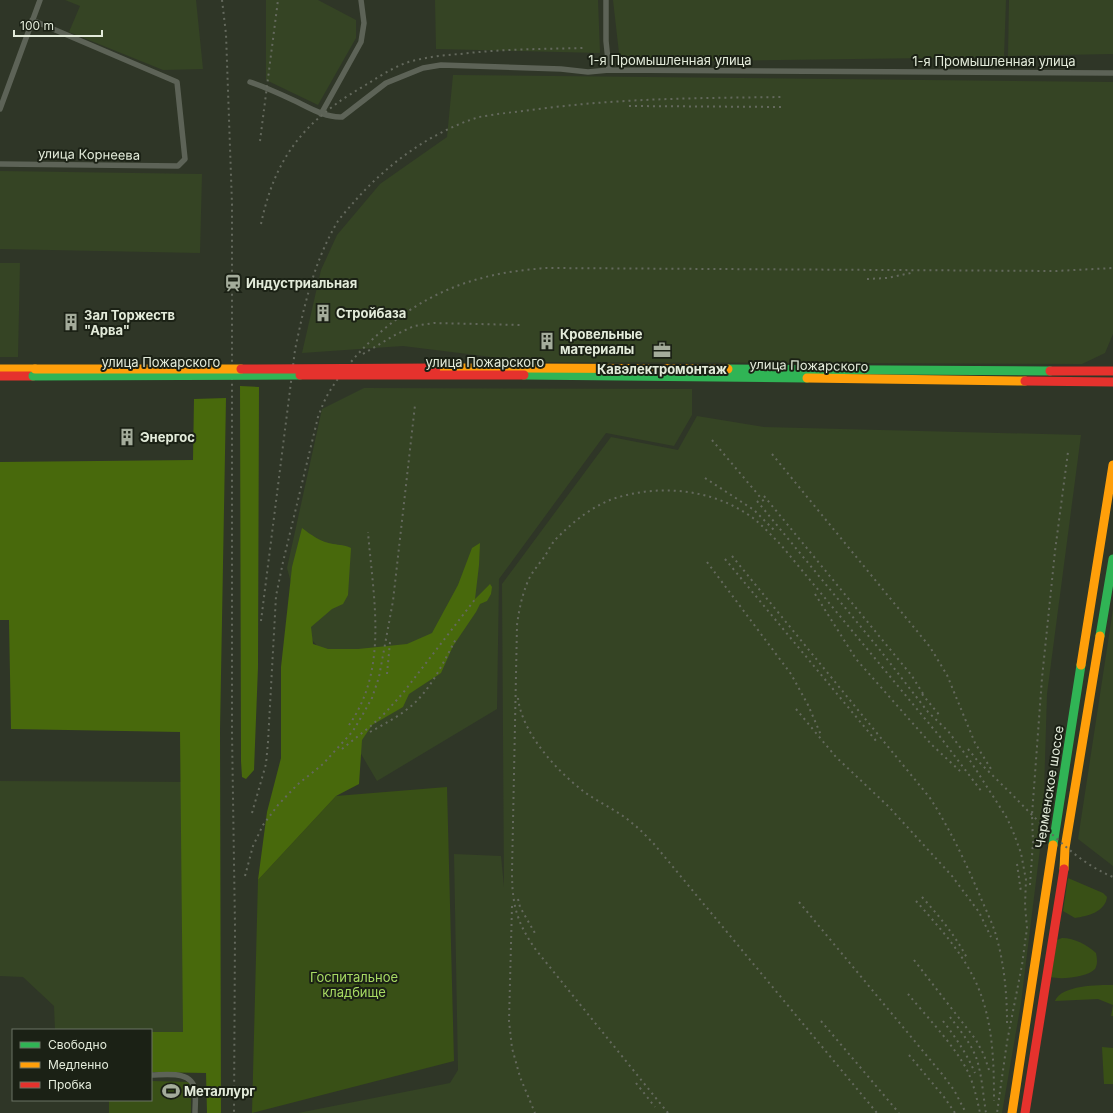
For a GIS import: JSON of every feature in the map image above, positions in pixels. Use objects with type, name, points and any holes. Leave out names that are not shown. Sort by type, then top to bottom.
[{"type":"main road","name":"улица Пожарского","points":[[0,369],[34,372],[1113,371]]},
{"type":"main road","name":"улица Пожарского","points":[[0,376],[34,372]]},
{"type":"main road","name":"улица Пожарского","points":[[524,372],[1113,382]]},
{"type":"main road","name":"Черменское шоссе","points":[[1012,1113],[1055,828],[1113,465]]},
{"type":"main road","name":"Черменское шоссе","points":[[1025,1113],[1064,870],[1065,848],[1113,559]]},
{"type":"street","points":[[0,109],[40,0]]},
{"type":"street","points":[[321,114],[361,42],[364,23],[361,0]]},
{"type":"street","points":[[606,0],[606,41],[609,70]]},
{"type":"street","name":"улица Корнеева","points":[[0,164],[178,166],[185,159],[177,82],[32,20]]},
{"type":"street","name":"1-я Промышленная улица","points":[[250,82],[271,90],[321,114],[336,118],[342,117],[386,83],[423,68],[441,65],[561,69],[588,72],[609,70],[1113,73]]},
{"type":"street","points":[[152,1076],[186,1076],[193,1083],[195,1090],[195,1113]]},
{"type":"shaded area","points":[[65,0],[196,0],[203,69],[163,70],[69,32],[80,6]]},
{"type":"shaded area","points":[[266,0],[318,0],[356,20],[356,38],[318,105],[266,80]]},
{"type":"shaded area","points":[[435,0],[598,0],[600,53],[436,49]]},
{"type":"shaded area","points":[[613,0],[1006,0],[1004,57],[620,62]]},
{"type":"shaded area","points":[[1009,0],[1113,0],[1113,54],[1008,56]]},
{"type":"shaded area","points":[[453,75],[1113,82],[1113,334],[1105,353],[1082,364],[533,362],[403,346],[302,353],[321,270],[337,235],[380,184],[447,137]]},
{"type":"shaded area","points":[[0,171],[202,174],[200,253],[0,249]]},
{"type":"shaded area","points":[[0,263],[20,263],[18,357],[0,357]]},
{"type":"shaded area","points":[[364,388],[692,389],[692,415],[674,446],[606,433],[499,579],[497,709],[377,781],[354,742],[318,647],[304,630],[287,568],[322,409]]},
{"type":"shaded area","points":[[697,416],[764,427],[1081,435],[1047,694],[1043,825],[1021,1003],[1002,1113],[298,1113],[450,1083],[458,1070],[454,854],[501,856],[504,887],[502,584],[611,437],[678,450]]},
{"type":"shaded area","points":[[1113,609],[1113,866],[1078,839]]},
{"type":"shaded area","points":[[0,781],[196,782],[202,1068],[152,1068],[152,1029],[55,1029],[54,1006],[23,977],[0,976]]},
{"type":"green space","points":[[240,386],[259,387],[258,667],[254,770],[246,779],[242,777],[241,761]]},
{"type":"green space","points":[[226,398],[220,730],[221,1113],[207,1113],[206,1073],[152,1072],[152,1032],[183,1032],[180,732],[11,729],[9,620],[0,620],[0,462],[193,460],[194,399]]},
{"type":"green space","points":[[302,528],[324,542],[351,548],[348,595],[343,604],[332,609],[311,627],[313,644],[328,649],[358,649],[407,644],[432,633],[458,585],[472,548],[480,543],[475,599],[490,584],[492,587],[491,594],[487,601],[480,604],[453,646],[441,673],[409,694],[403,707],[372,725],[362,740],[359,784],[336,796],[258,880],[267,812],[281,758],[281,667],[292,567]]},
{"type":"green space","name":"Госпитальное кладбище","points":[[447,787],[454,1061],[252,1113],[258,880],[336,796]]},
{"type":"green space","points":[[1068,878],[1103,893],[1107,897],[1106,902],[1099,910],[1085,916],[1075,918],[1063,911]]},
{"type":"green space","points":[[1062,938],[1080,942],[1096,953],[1097,963],[1092,972],[1074,977],[1051,977],[1057,940]]},
{"type":"green space","points":[[1113,985],[1113,1005],[1098,999],[1055,1001],[1059,996],[1072,989],[1090,986]]},
{"type":"green space","points":[[1113,1005],[1113,1016],[1111,1016]]},
{"type":"green space","points":[[1102,1047],[1113,1048],[1113,1084],[1104,1084]]},
{"type":"green space","name":"Металлург","points":[[152,1081],[191,1082],[191,1113],[109,1113],[109,1101],[152,1101]]},
{"type":"railway","points":[[222,0],[226,34],[232,204],[232,733],[235,927],[234,1113]]},
{"type":"railway","points":[[260,141],[278,0]]},
{"type":"railway","points":[[261,224],[271,188],[286,156],[296,142],[307,129],[336,104],[381,75],[405,63],[424,58],[506,50],[584,48]]},
{"type":"railway","points":[[261,621],[295,350],[302,317],[316,268],[330,236],[340,218],[367,188],[395,162],[427,140],[461,123],[479,117],[606,102],[665,99],[783,97]]},
{"type":"railway","points":[[629,106],[784,107]]},
{"type":"railway","points":[[252,813],[266,764],[276,596],[318,417],[328,394],[357,355],[375,337],[414,307],[459,285],[482,278],[521,270],[545,268],[1056,271],[1113,268]]},
{"type":"railway","points":[[867,279],[887,278],[911,273]]},
{"type":"railway","points":[[363,354],[395,335],[414,326],[434,323],[522,325]]},
{"type":"railway","points":[[245,876],[253,846],[263,825],[278,805],[297,785],[323,764],[353,731],[372,698],[379,677],[393,601],[415,405]]},
{"type":"railway","points":[[712,440],[766,504]]},
{"type":"railway","points":[[1030,885],[1033,842],[1032,815],[1042,678],[1055,551],[1068,452]]},
{"type":"railway","points":[[772,454],[930,647],[947,675],[975,743],[991,769]]},
{"type":"railway","points":[[705,478],[754,510],[774,530]]},
{"type":"railway","points":[[668,1113],[536,950],[520,922],[513,894],[512,872],[517,625],[521,603],[528,581],[557,538],[579,518],[603,503],[636,493],[654,491],[689,492],[722,501],[738,509],[757,521],[781,545],[941,738],[982,792]]},
{"type":"railway","points":[[764,496],[912,676],[925,697]]},
{"type":"railway","points":[[757,501],[880,650],[928,712],[948,731],[971,762],[1007,818],[1014,834],[1021,853],[1026,880],[1025,905],[1027,928],[1022,965],[1007,1042],[997,1113]]},
{"type":"railway","points":[[349,725],[362,703],[370,680],[374,656],[375,607],[368,532]]},
{"type":"railway","points":[[732,556],[930,798],[951,834],[995,932],[1001,954],[1007,1023]]},
{"type":"railway","points":[[725,559],[877,742]]},
{"type":"railway","points":[[707,562],[791,674],[808,705],[821,735]]},
{"type":"railway","points":[[815,594],[856,659],[932,745],[960,771]]},
{"type":"railway","points":[[342,749],[372,725],[403,693],[476,598]]},
{"type":"railway","points":[[370,732],[401,714],[418,700],[431,684],[457,637]]},
{"type":"railway","points":[[387,674],[390,642]]},
{"type":"railway","points":[[922,694],[941,717]]},
{"type":"railway","points":[[518,698],[526,724],[533,737],[552,762],[562,773],[583,791],[626,818],[654,844],[877,1113]]},
{"type":"railway","points":[[796,709],[836,757],[889,807],[952,876],[979,912],[991,937]]},
{"type":"railway","points":[[968,749],[977,760],[1068,849],[1089,864],[1113,877]]},
{"type":"railway","points":[[1017,864],[1021,892]]},
{"type":"railway","points":[[922,897],[935,911],[957,941],[967,958]]},
{"type":"railway","points":[[518,899],[520,907],[536,935]]},
{"type":"railway","points":[[916,901],[942,931],[966,963],[978,987],[987,1015],[992,1043],[994,1101]]},
{"type":"railway","points":[[799,902],[942,1074],[954,1090],[966,1113]]},
{"type":"railway","points":[[512,906],[509,1021],[512,1048],[520,1077],[535,1113]]},
{"type":"railway","points":[[914,960],[976,1040],[984,1055],[990,1073]]},
{"type":"railway","points":[[908,994],[956,1052],[972,1082],[980,1113]]},
{"type":"railway","points":[[950,1017],[974,1051],[981,1077],[986,1113]]},
{"type":"railway","points":[[821,1021],[899,1113]]},
{"type":"railway","points":[[943,1021],[961,1046],[975,1073]]},
{"type":"railway","points":[[909,1055],[944,1097],[955,1113]]},
{"type":"railway","points":[[636,1083],[655,1107]]},
{"type":"traffic: fast","points":[[728,369],[1050,371]]},
{"type":"traffic: fast","points":[[33,376],[300,375]]},
{"type":"traffic: fast","points":[[524,375],[807,378]]},
{"type":"traffic: fast","points":[[1100,636],[1113,559]]},
{"type":"traffic: fast","points":[[1053,845],[1081,665]]},
{"type":"traffic: slow","points":[[436,368],[523,368]]},
{"type":"traffic: slow","points":[[523,368],[728,369]]},
{"type":"traffic: slow","points":[[0,369],[35,369]]},
{"type":"traffic: slow","points":[[35,369],[241,369]]},
{"type":"traffic: slow","points":[[807,378],[1025,381]]},
{"type":"traffic: slow","points":[[1081,665],[1113,465]]},
{"type":"traffic: slow","points":[[1064,869],[1065,848],[1100,636]]},
{"type":"traffic: slow","points":[[1012,1113],[1053,845]]},
{"type":"traffic: jam","points":[[241,369],[436,368]]},
{"type":"traffic: jam","points":[[1050,371],[1113,371]]},
{"type":"traffic: jam","points":[[300,375],[524,375]]},
{"type":"traffic: jam","points":[[0,376],[33,376]]},
{"type":"traffic: jam","points":[[1025,381],[1113,382]]},
{"type":"traffic: jam","points":[[1025,1113],[1064,869]]},
{"type":"place","name":"Индустриальная","points":[[233,283]]},
{"type":"place","name":"Стройбаза","points":[[323,313]]},
{"type":"place","name":"Зал Торжеств \"Арва\"","points":[[71,322]]},
{"type":"place","name":"Кровельные материалы","points":[[547,341]]},
{"type":"place","name":"Кавэлектромонтаж","points":[[662,350]]},
{"type":"place","name":"Энергос","points":[[127,437]]},
{"type":"place","name":"Металлург","points":[[171,1091]]}]
